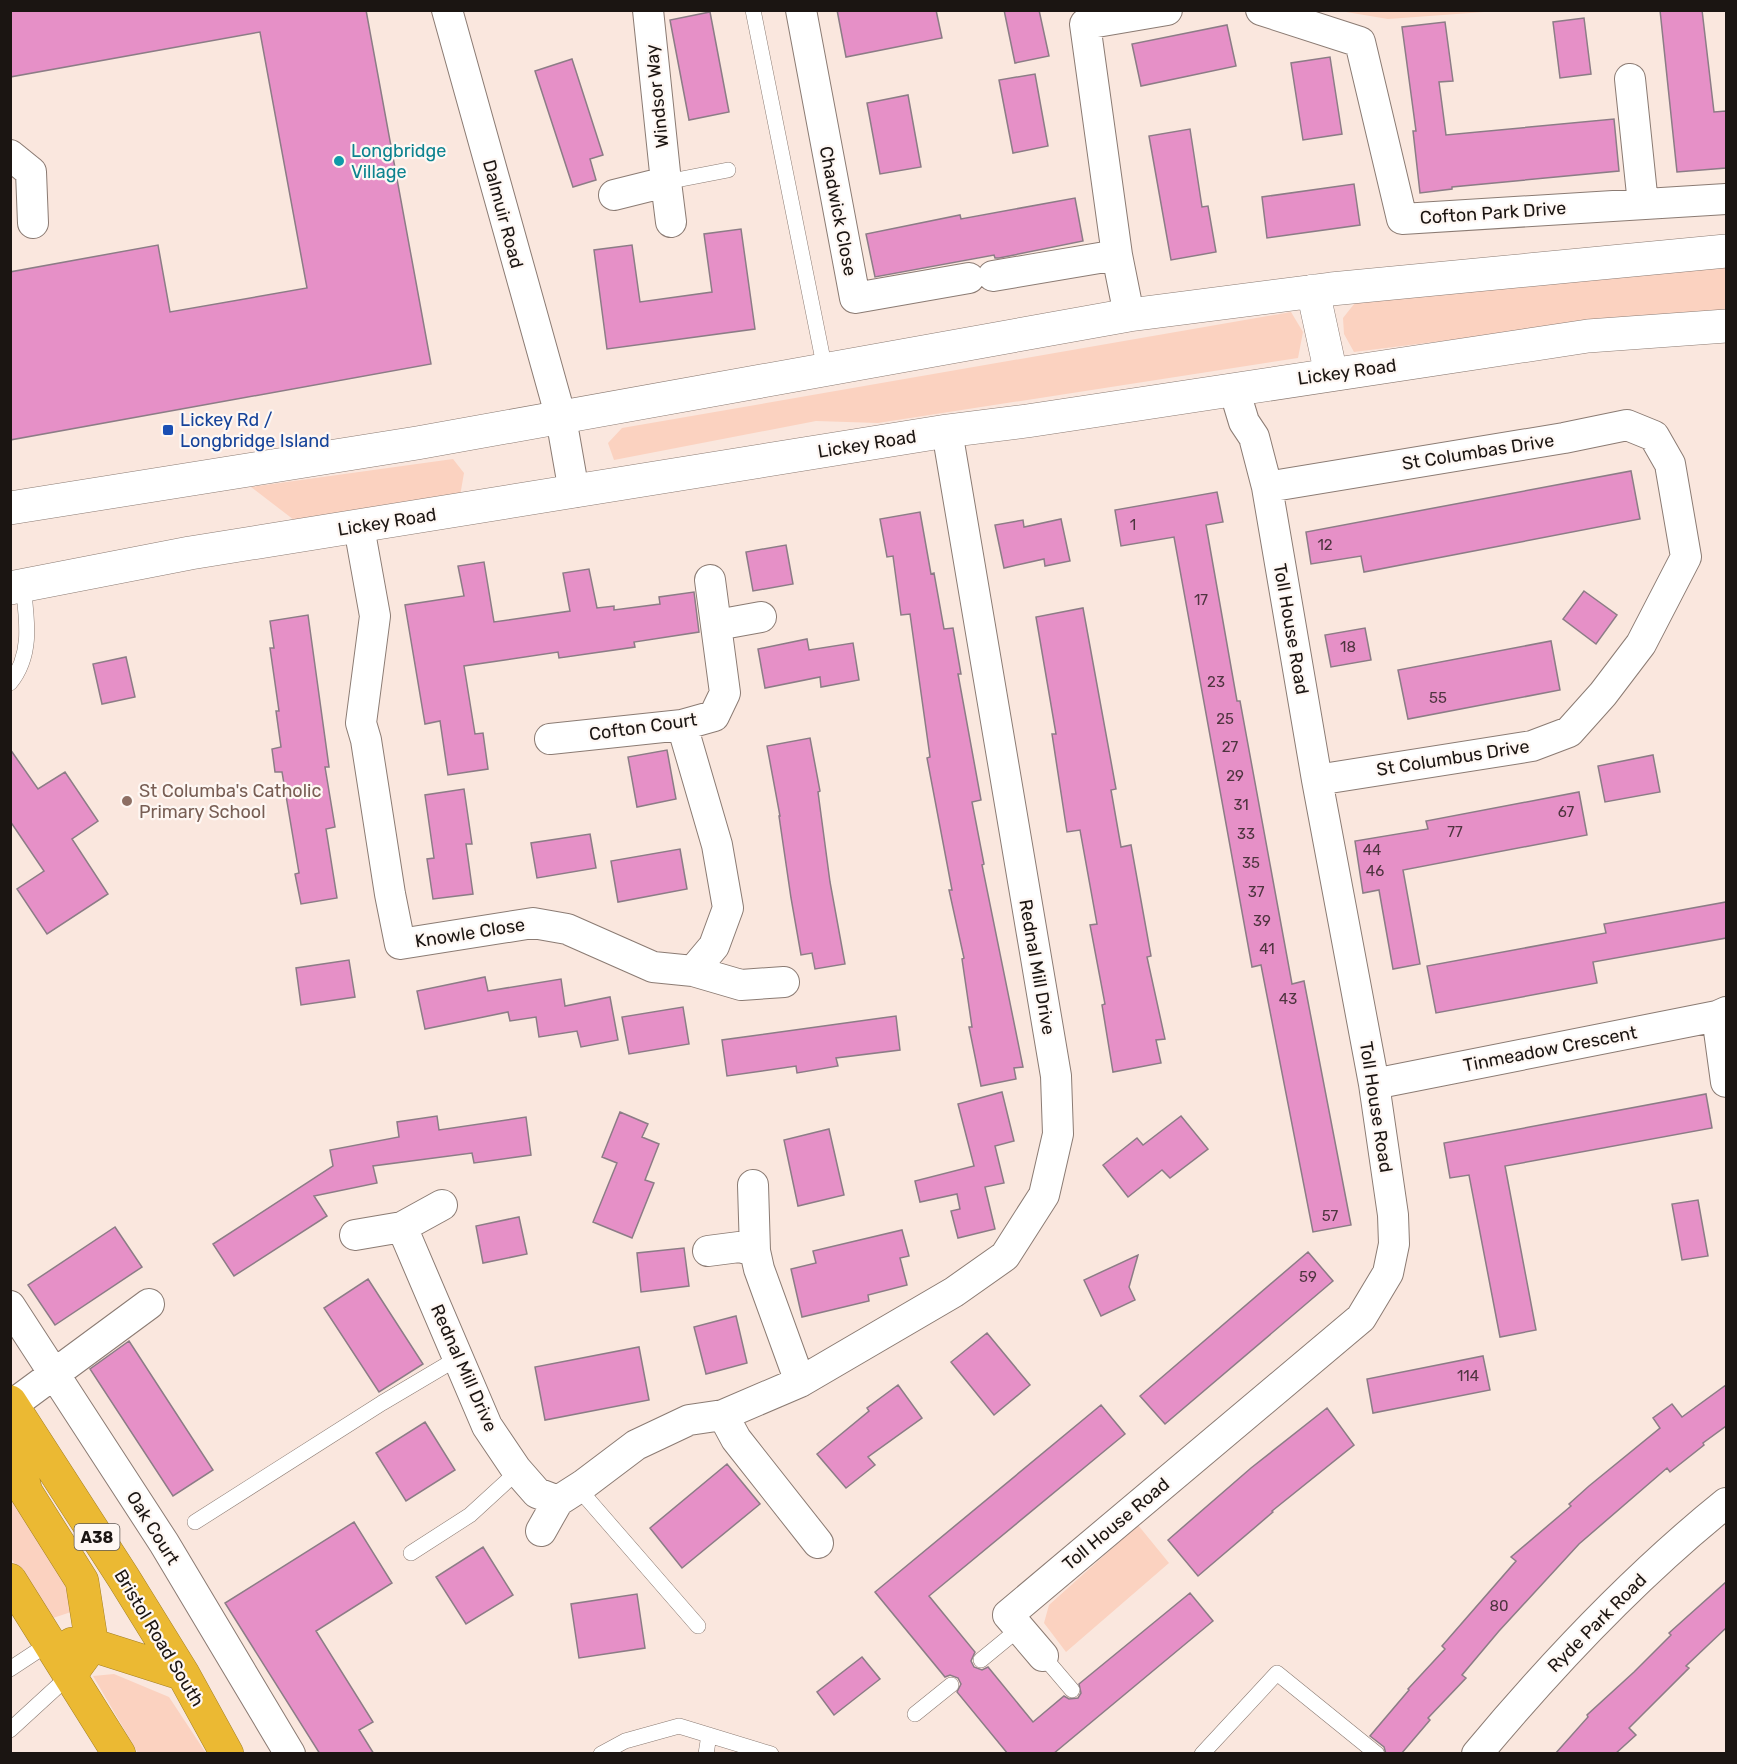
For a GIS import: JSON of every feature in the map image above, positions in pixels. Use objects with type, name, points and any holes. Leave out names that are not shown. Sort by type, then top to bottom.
[{"type":"highway","points":[[11,1412],[26,1492],[82,1581],[92,1645],[70,1676]]},
{"type":"highway","name":"Bristol Road South","points":[[11,1412],[123,1576],[183,1674],[227,1754]]},
{"type":"highway","points":[[10,1580],[51,1642],[118,1754]]},
{"type":"highway","points":[[51,1642],[92,1645],[183,1674]]},
{"type":"main road","points":[[10,508],[417,443],[1129,315],[1313,291],[1726,251]]},
{"type":"main road","points":[[1313,291],[1331,374]]},
{"type":"main road","name":"Lickey Road","points":[[17,587],[190,553],[947,431],[1027,422],[1588,336],[1726,326]]},
{"type":"street","name":"Dalmuir Road","points":[[447,10],[561,418],[574,492]]},
{"type":"street","name":"Windsor Way","points":[[648,10],[671,222]]},
{"type":"street","name":"Chadwick Close","points":[[801,10],[855,298],[1117,255]]},
{"type":"street","points":[[1129,315],[1117,255],[1083,17],[1167,10]]},
{"type":"street","name":"Cofton Park Drive","points":[[1261,10],[1360,42],[1402,219],[1726,199]]},
{"type":"street","points":[[1630,79],[1643,204]]},
{"type":"street","points":[[10,155],[31,172],[33,223]]},
{"type":"street","points":[[615,195],[666,182]]},
{"type":"street","name":"Toll House Road","points":[[1020,1628],[1008,1615],[1361,1318],[1388,1273],[1394,1244],[1393,1215],[1374,1084],[1317,780],[1267,487],[1254,437],[1244,422],[1234,389]]},
{"type":"street","name":"St Columbas Drive","points":[[1267,487],[1564,438],[1627,424],[1654,436],[1670,464]]},
{"type":"street","name":"Rednal Mill Drive","points":[[402,1227],[487,1426],[518,1471],[537,1493],[568,1495],[636,1445],[690,1420],[723,1415],[800,1382],[954,1292],[1005,1256],[1044,1195],[1058,1134],[1056,1076],[947,431]]},
{"type":"street","name":"St Columbus Drive","points":[[1317,780],[1532,746],[1569,732],[1604,694],[1641,644],[1686,557],[1670,464]]},
{"type":"street","name":"Knowle Close","points":[[359,527],[375,616],[361,723],[366,740],[400,944],[533,923],[567,929],[653,968],[693,971]]},
{"type":"street","name":"Cofton Court","points":[[550,739],[682,725],[714,717],[725,693],[710,580]]},
{"type":"street","points":[[717,625],[761,617]]},
{"type":"street","points":[[682,725],[717,845],[728,908],[714,946],[693,971],[741,985],[784,982]]},
{"type":"street","points":[[1722,1014],[1726,1082]]},
{"type":"street","name":"Tinmeadow Crescent","points":[[1374,1084],[1722,1014]]},
{"type":"street","points":[[753,1185],[754,1251],[800,1382]]},
{"type":"street","points":[[355,1235],[402,1227],[442,1205]]},
{"type":"street","points":[[708,1251],[739,1247],[754,1251]]},
{"type":"street","points":[[11,1412],[55,1373],[149,1304]]},
{"type":"street","name":"Oak Court","points":[[10,1306],[164,1543],[290,1754]]},
{"type":"street","points":[[723,1415],[736,1439],[818,1543]]},
{"type":"street","points":[[541,1531],[568,1495]]},
{"type":"street","name":"Ryde Park Road","points":[[1478,1754],[1520,1702],[1568,1650],[1670,1550],[1726,1503]]},
{"type":"street","points":[[1020,1628],[1043,1656]]},
{"type":"lane","points":[[753,10],[825,370]]},
{"type":"lane","points":[[666,182],[728,170]]},
{"type":"lane","points":[[10,683],[21,670],[27,624],[17,587]]},
{"type":"lane","points":[[195,1522],[382,1403],[458,1358]]},
{"type":"lane","points":[[411,1554],[470,1515],[518,1471]]},
{"type":"lane","points":[[568,1495],[698,1626]]},
{"type":"lane","points":[[981,1660],[1020,1628]]},
{"type":"lane","points":[[10,1669],[51,1642]]},
{"type":"lane","points":[[1043,1656],[1072,1690]]},
{"type":"lane","points":[[1202,1754],[1277,1673],[1377,1754]]},
{"type":"lane","points":[[10,1730],[70,1676]]},
{"type":"lane","points":[[915,1714],[951,1685]]},
{"type":"lane","points":[[601,1754],[625,1741],[679,1726],[771,1754]]},
{"type":"lane","points":[[706,1754],[709,1735]]},
{"type":"shaded area","points":[[1340,10],[1498,11],[1388,19]]},
{"type":"shaded area","points":[[1726,263],[1726,311],[1563,326],[1354,352],[1344,334],[1343,318],[1358,299]]},
{"type":"shaded area","points":[[1291,312],[1303,332],[1298,358],[878,423],[816,421],[614,460],[608,443],[622,428]]},
{"type":"shaded area","points":[[453,459],[464,473],[460,496],[298,523],[251,487]]},
{"type":"shaded area","points":[[10,1490],[64,1581],[74,1611],[50,1619],[11,1558]]},
{"type":"shaded area","points":[[1138,1525],[1169,1563],[1066,1652],[1044,1623],[1049,1605]]},
{"type":"shaded area","points":[[114,1674],[169,1697],[206,1753],[138,1753],[93,1676]]},
{"type":"building","name":"Longbridge Village","points":[[10,10],[366,10],[431,364],[10,440],[10,272],[158,245],[170,312],[307,288],[260,32],[10,77]]},
{"type":"building","points":[[837,10],[936,10],[942,38],[846,57]]},
{"type":"building","points":[[1004,10],[1039,10],[1049,56],[1015,63]]},
{"type":"building","points":[[1660,10],[1702,10],[1714,112],[1726,111],[1726,168],[1677,172]]},
{"type":"building","points":[[710,12],[729,112],[689,120],[670,20]]},
{"type":"building","points":[[1584,18],[1591,74],[1560,78],[1553,22]]},
{"type":"building","points":[[1445,22],[1453,81],[1439,82],[1446,135],[1614,119],[1619,171],[1452,187],[1452,189],[1420,193],[1413,131],[1416,131],[1402,27]]},
{"type":"building","points":[[1227,25],[1236,66],[1141,86],[1132,44]]},
{"type":"building","points":[[1330,57],[1342,134],[1303,140],[1291,63]]},
{"type":"building","points":[[572,59],[603,155],[590,159],[596,180],[573,187],[535,71]]},
{"type":"building","points":[[1035,74],[1048,146],[1013,153],[999,80]]},
{"type":"building","points":[[908,95],[921,167],[880,174],[867,103]]},
{"type":"building","points":[[1190,129],[1202,207],[1208,206],[1216,252],[1171,260],[1149,136]]},
{"type":"building","points":[[1354,184],[1360,225],[1267,238],[1262,197]]},
{"type":"building","points":[[1075,198],[1083,241],[999,258],[995,258],[994,255],[875,277],[866,234],[960,215],[961,219]]},
{"type":"building","points":[[741,229],[755,329],[607,349],[594,250],[632,245],[640,302],[712,292],[704,234]]},
{"type":"building","points":[[1631,471],[1640,519],[1364,572],[1361,556],[1311,564],[1306,532]]},
{"type":"building","points":[[1217,492],[1223,522],[1206,525],[1237,701],[1240,701],[1292,984],[1304,981],[1351,1225],[1313,1232],[1261,965],[1252,967],[1174,537],[1121,546],[1115,510]]},
{"type":"building","points":[[920,512],[944,629],[953,628],[961,674],[958,674],[981,800],[972,802],[984,864],[982,865],[1023,1067],[1014,1068],[1016,1079],[981,1086],[969,1027],[972,1027],[962,959],[964,958],[949,890],[952,890],[927,758],[930,757],[910,614],[901,615],[893,556],[887,557],[880,519]]},
{"type":"building","points":[[1061,519],[1070,561],[1045,566],[1044,559],[1004,568],[995,525],[1023,520],[1024,527]]},
{"type":"building","points":[[786,545],[793,584],[753,591],[746,552]]},
{"type":"building","points":[[484,562],[494,622],[570,611],[563,573],[589,569],[597,608],[614,606],[614,610],[660,604],[659,597],[694,592],[699,632],[634,642],[635,647],[559,658],[558,652],[464,666],[475,734],[483,733],[488,769],[448,775],[440,721],[425,724],[405,605],[464,596],[458,566]]},
{"type":"building","points":[[1584,591],[1617,615],[1596,644],[1563,619]]},
{"type":"building","points":[[1083,608],[1116,789],[1111,790],[1121,847],[1131,845],[1151,956],[1147,957],[1165,1039],[1156,1040],[1161,1063],[1113,1072],[1102,1005],[1105,1004],[1090,925],[1097,924],[1080,830],[1067,832],[1052,734],[1056,734],[1036,617]]},
{"type":"building","points":[[308,615],[329,767],[325,767],[335,827],[326,829],[337,898],[301,904],[295,874],[299,873],[282,772],[275,772],[272,749],[281,747],[276,711],[279,711],[270,648],[274,648],[270,621]]},
{"type":"building","points":[[1365,628],[1371,660],[1331,667],[1325,635]]},
{"type":"building","points":[[807,639],[809,650],[853,643],[859,680],[821,687],[820,677],[765,688],[758,649]]},
{"type":"building","points":[[1551,641],[1560,690],[1408,719],[1398,670]]},
{"type":"building","points":[[126,657],[135,697],[102,704],[93,664]]},
{"type":"building","points":[[810,738],[820,791],[818,792],[830,882],[845,964],[815,969],[812,953],[801,955],[767,746]]},
{"type":"building","points":[[10,749],[38,789],[65,772],[98,821],[72,839],[108,894],[47,934],[17,889],[44,871],[10,821]]},
{"type":"building","points":[[667,750],[676,799],[637,807],[628,757]]},
{"type":"building","points":[[1653,755],[1660,792],[1605,802],[1598,766]]},
{"type":"building","points":[[464,789],[472,844],[466,844],[473,894],[433,899],[427,859],[434,858],[425,795]]},
{"type":"building","points":[[1579,792],[1587,835],[1403,870],[1420,964],[1393,969],[1379,890],[1363,893],[1355,841],[1428,829],[1426,821]]},
{"type":"building","points":[[590,834],[596,868],[537,878],[531,843]]},
{"type":"building","points":[[680,849],[687,889],[618,902],[611,861]]},
{"type":"building","points":[[1726,902],[1726,938],[1593,962],[1597,983],[1436,1013],[1427,966],[1606,933],[1604,924]]},
{"type":"building","points":[[349,960],[355,997],[301,1005],[296,968]]},
{"type":"building","points":[[485,977],[488,991],[561,979],[565,1006],[610,997],[618,1040],[581,1047],[577,1031],[539,1037],[536,1017],[510,1021],[508,1012],[425,1029],[417,991]]},
{"type":"building","points":[[683,1007],[689,1044],[629,1054],[622,1017]]},
{"type":"building","points":[[896,1016],[900,1050],[836,1058],[838,1066],[797,1073],[796,1066],[727,1076],[722,1040]]},
{"type":"building","points":[[1002,1092],[1014,1141],[995,1146],[1004,1183],[985,1187],[995,1229],[958,1238],[951,1211],[960,1209],[957,1194],[920,1202],[915,1181],[974,1166],[958,1104]]},
{"type":"building","points":[[1706,1094],[1712,1128],[1505,1166],[1536,1330],[1500,1337],[1469,1175],[1450,1178],[1444,1143]]},
{"type":"building","points":[[620,1112],[648,1124],[642,1137],[659,1144],[645,1180],[654,1183],[632,1238],[593,1222],[617,1163],[602,1157]]},
{"type":"building","points":[[437,1116],[439,1130],[526,1117],[531,1155],[474,1163],[472,1153],[373,1166],[377,1183],[314,1196],[327,1216],[234,1276],[213,1244],[333,1166],[330,1150],[399,1137],[397,1122]]},
{"type":"building","points":[[1181,1116],[1208,1149],[1170,1178],[1162,1170],[1128,1197],[1103,1165],[1137,1138],[1143,1145]]},
{"type":"building","points":[[829,1129],[844,1195],[798,1206],[784,1140]]},
{"type":"building","points":[[1698,1200],[1708,1256],[1682,1260],[1672,1204]]},
{"type":"building","points":[[519,1217],[527,1254],[483,1263],[476,1226]]},
{"type":"building","points":[[115,1227],[142,1267],[55,1325],[28,1285]]},
{"type":"building","points":[[902,1230],[909,1256],[900,1258],[907,1285],[868,1295],[869,1301],[802,1317],[791,1269],[816,1263],[813,1251]]},
{"type":"building","points":[[684,1248],[689,1286],[641,1292],[637,1253]]},
{"type":"building","points":[[1308,1252],[1333,1281],[1165,1424],[1140,1396]]},
{"type":"building","points":[[1138,1255],[1129,1287],[1135,1300],[1101,1316],[1084,1280]]},
{"type":"building","points":[[368,1279],[423,1364],[379,1392],[324,1308]]},
{"type":"building","points":[[736,1316],[747,1363],[706,1374],[694,1327]]},
{"type":"building","points":[[987,1333],[1030,1385],[994,1415],[951,1362]]},
{"type":"building","points":[[129,1341],[213,1470],[173,1496],[90,1369]]},
{"type":"building","points":[[639,1347],[649,1400],[545,1420],[535,1367]]},
{"type":"building","points":[[1483,1356],[1490,1390],[1373,1413],[1367,1379]]},
{"type":"building","points":[[898,1385],[922,1418],[868,1457],[875,1465],[846,1488],[817,1454],[869,1411],[867,1408]]},
{"type":"building","points":[[1726,1385],[1726,1426],[1670,1472],[1667,1468],[1579,1544],[1499,1631],[1462,1675],[1466,1678],[1428,1718],[1430,1720],[1401,1754],[1386,1754],[1384,1747],[1370,1736],[1408,1689],[1445,1649],[1442,1646],[1516,1561],[1511,1557],[1571,1506],[1569,1504],[1589,1486],[1660,1428],[1653,1418],[1672,1404],[1682,1417]]},
{"type":"building","points":[[1101,1405],[1125,1434],[929,1596],[975,1652],[971,1661],[974,1667],[982,1670],[988,1667],[1033,1722],[1064,1696],[1069,1699],[1078,1698],[1081,1693],[1079,1684],[1190,1593],[1213,1621],[1053,1754],[1008,1754],[957,1692],[961,1684],[958,1678],[950,1675],[945,1677],[875,1592]]},
{"type":"building","points":[[1327,1408],[1354,1445],[1272,1511],[1198,1576],[1168,1540],[1251,1468]]},
{"type":"building","points":[[425,1422],[455,1470],[406,1501],[376,1453]]},
{"type":"building","points":[[727,1464],[760,1504],[682,1568],[650,1528]]},
{"type":"building","points":[[354,1522],[392,1583],[316,1631],[373,1722],[359,1730],[374,1754],[320,1754],[225,1603]]},
{"type":"building","points":[[483,1547],[513,1595],[466,1624],[436,1577]]},
{"type":"building","points":[[1726,1582],[1726,1628],[1686,1666],[1689,1668],[1629,1728],[1636,1735],[1615,1754],[1555,1754],[1588,1717],[1587,1715],[1671,1635],[1669,1633]]},
{"type":"building","points":[[637,1594],[645,1648],[579,1658],[571,1604]]},
{"type":"building","points":[[862,1657],[880,1679],[834,1715],[817,1692]]},
{"type":"place","name":"Longbridge Village","points":[[339,161]]},
{"type":"place","name":"Lickey Rd / Longbridge Island","points":[[168,430]]},
{"type":"place","name":"St Columba's Catholic Primary School","points":[[127,801]]}]
